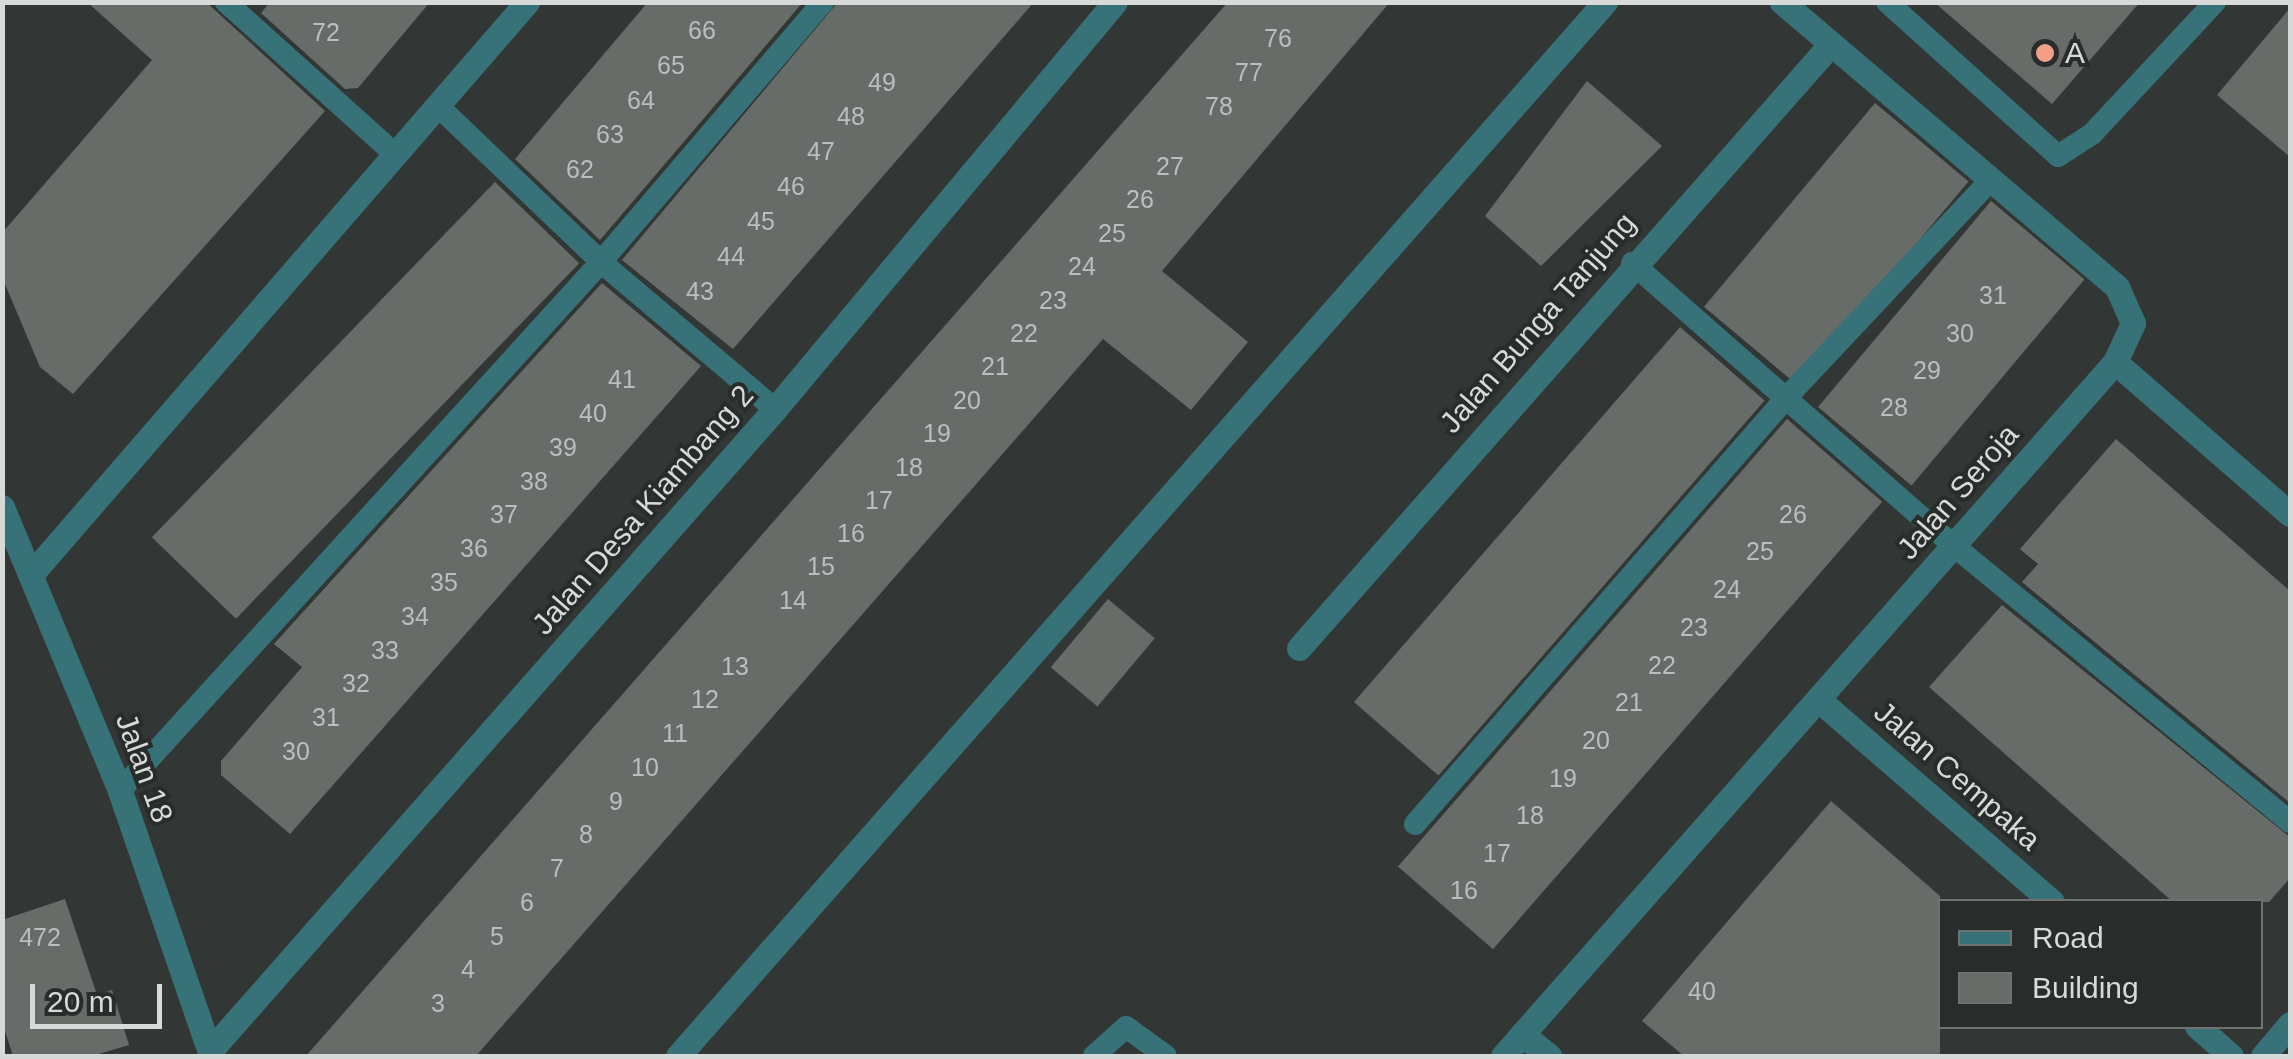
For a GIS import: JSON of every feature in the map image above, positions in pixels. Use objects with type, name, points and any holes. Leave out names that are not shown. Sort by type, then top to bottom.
[{"type":"street","points":[[34,571],[527,2]]},
{"type":"street","name":"Jalan Desa Kiambang 2","points":[[211,1054],[775,408],[1114,2]]},
{"type":"street","points":[[678,1056],[1605,2]]},
{"type":"street","name":"Jalan Seroja","points":[[1502,1056],[2115,362],[2133,323],[2130,305],[1782,2]]},
{"type":"street","name":"Jalan Bunga Tanjung","points":[[1299,648],[1632,263],[1830,45]]},
{"type":"street","points":[[2115,362],[2290,514]]},
{"type":"street","name":"Jalan 18","points":[[2,508],[34,571],[120,791],[211,1054]]},
{"type":"street","name":"Jalan Cempaka","points":[[1819,700],[2049,899]]},
{"type":"street","points":[[2263,1056],[2290,1024]]},
{"type":"street","points":[[2200,1029],[2231,1056]]},
{"type":"street","points":[[1522,1034],[1549,1056]]},
{"type":"lane","points":[[226,2],[396,155]]},
{"type":"lane","points":[[120,791],[600,262],[822,2]]},
{"type":"lane","points":[[1887,2],[2058,156],[2092,134],[2215,2]]},
{"type":"lane","points":[[438,106],[600,262],[775,408]]},
{"type":"lane","points":[[1416,824],[1786,398],[1990,182]]},
{"type":"lane","points":[[1632,263],[1954,546],[2290,822]]},
{"type":"lane","points":[[1094,1056],[1126,1027],[1166,1056]]},
{"type":"building","points":[[87,2],[206,2],[325,111],[73,394],[40,367],[2,277],[2,233],[152,60]]},
{"type":"building","points":[[270,2],[430,2],[358,88],[345,89],[261,13]]},
{"type":"building","points":[[648,2],[803,2],[600,240],[515,159]]},
{"type":"building","points":[[838,2],[1034,2],[733,349],[622,260]]},
{"type":"building","points":[[1228,2],[1390,2],[1162,271],[1248,342],[1191,410],[1103,339],[476,1056],[306,1056]]},
{"type":"building","name":"A","points":[[1934,2],[2140,2],[2052,104]]},
{"type":"building","points":[[2290,8],[2290,157],[2217,95]]},
{"type":"building","points":[[1587,81],[1662,146],[1541,266],[1485,216]]},
{"type":"building","points":[[1875,103],[1968,181],[1797,385],[1704,307]]},
{"type":"building","points":[[495,182],[579,263],[236,619],[152,537]]},
{"type":"building","points":[[1991,201],[2084,279],[1912,485],[1818,407]]},
{"type":"building","points":[[602,283],[701,366],[290,834],[221,775],[221,761],[302,667],[274,644]]},
{"type":"building","points":[[1680,327],[1765,400],[1438,776],[1354,702]]},
{"type":"building","points":[[1787,419],[1882,502],[1493,949],[1398,867]]},
{"type":"building","points":[[2116,439],[2290,591],[2290,803],[2022,582],[2038,564],[2020,549]]},
{"type":"building","points":[[1108,599],[1155,638],[1098,706],[1051,667]]},
{"type":"building","points":[[2002,605],[2290,837],[2290,878],[2269,902],[2170,899],[1929,687]]},
{"type":"building","points":[[1831,801],[1940,896],[1940,1056],[1684,1056],[1642,1021]]},
{"type":"building","points":[[65,899],[97,995],[112,990],[129,1045],[92,1056],[13,1056],[2,1022],[2,920]]},
{"type":"place","name":"A","points":[[2045,53]]}]
